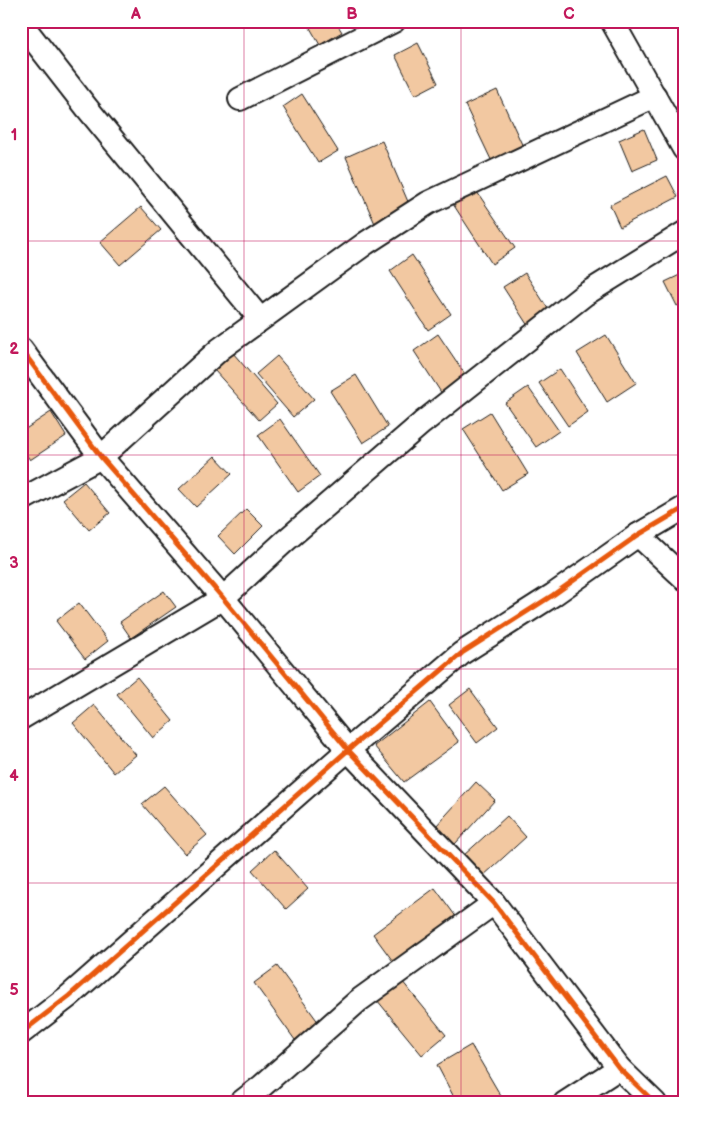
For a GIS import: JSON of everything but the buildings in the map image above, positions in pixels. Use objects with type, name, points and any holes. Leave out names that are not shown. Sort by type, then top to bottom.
[{"type":"street","points":[[240,99],[394,21]]},
{"type":"street","points":[[612,21],[656,96],[684,149]]},
{"type":"street","points":[[29,26],[87,108],[260,319]]},
{"type":"street","points":[[21,500],[101,457],[220,349],[366,242],[428,203],[656,96]]},
{"type":"street","points":[[21,718],[223,598],[284,542],[422,423],[584,296],[684,233]]},
{"type":"street","points":[[21,349],[101,457],[223,598],[348,750],[494,903],[619,1068],[655,1103]]},
{"type":"street","points":[[21,1033],[70,996],[348,750],[462,653],[553,595],[638,535],[684,508]]},
{"type":"street","points":[[638,535],[684,578]]},
{"type":"street","points":[[240,1103],[262,1086],[358,1001],[494,903]]},
{"type":"street","points":[[565,1103],[619,1068]]},
{"type":"cycle path","points":[[21,349],[101,457],[223,598],[348,750],[494,903],[619,1068],[655,1103]]},
{"type":"cycle path","points":[[21,1033],[69,996],[348,750],[462,653],[553,595],[638,535],[684,508]]}]
